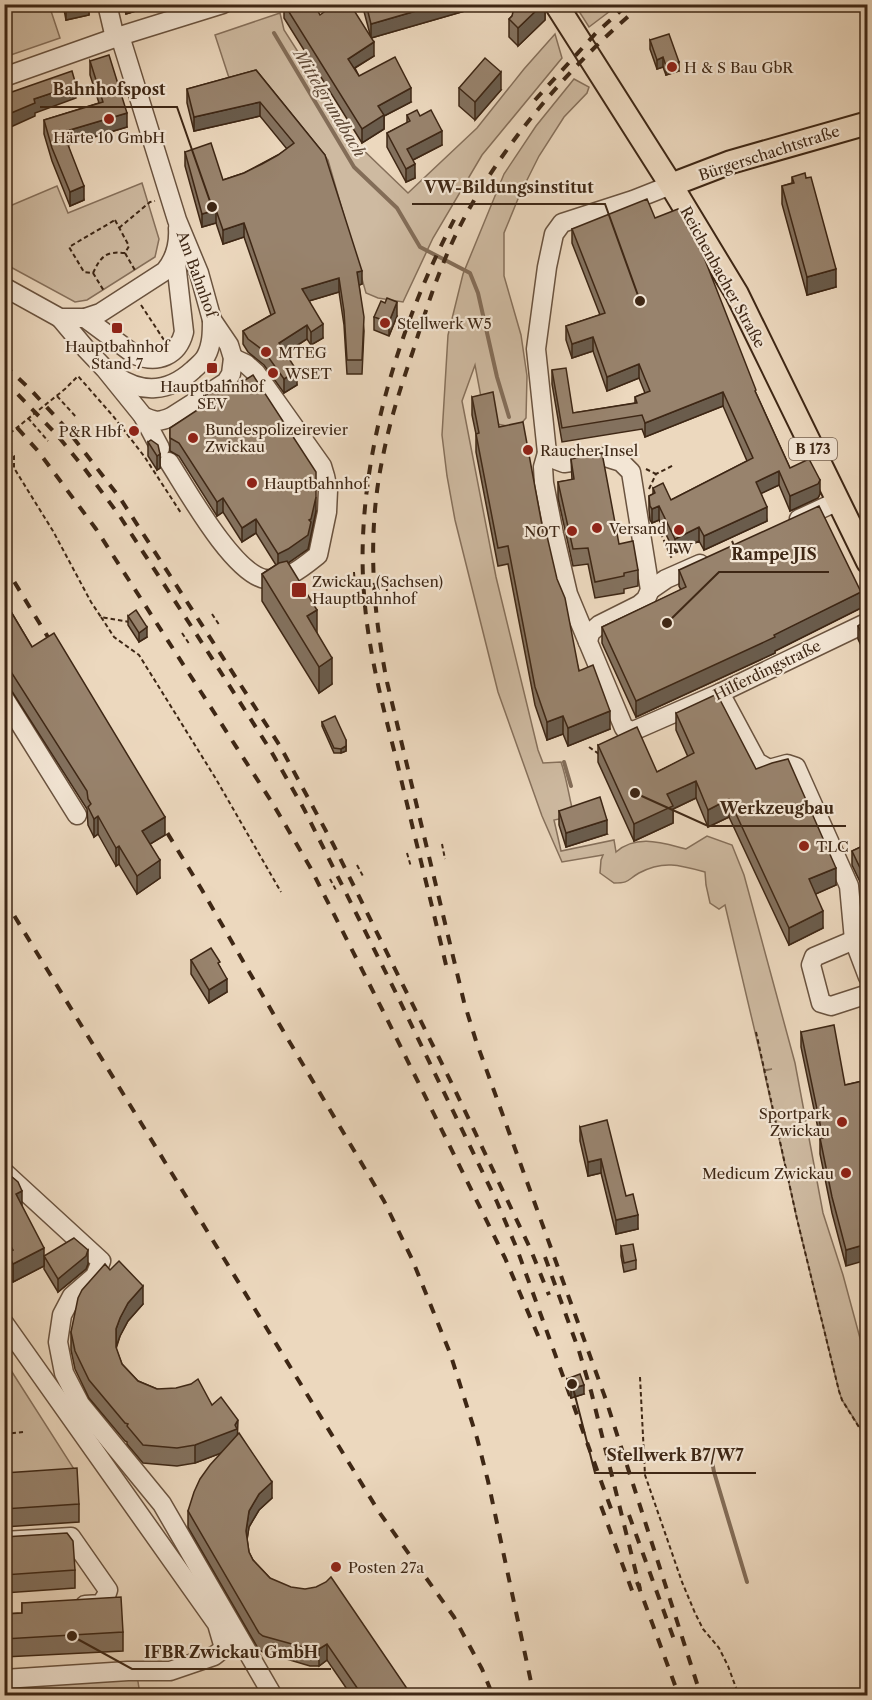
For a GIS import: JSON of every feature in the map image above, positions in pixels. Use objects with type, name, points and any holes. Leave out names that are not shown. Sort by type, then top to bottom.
[{"type":"main road","name":"Reichenbacher Straße","points":[[556,4],[737,294],[867,562]]},
{"type":"main road","name":"Bürgerschachtstraße","points":[[671,185],[731,162],[867,123]]},
{"type":"street","name":"Am Bahnhof","points":[[106,4],[177,220],[199,273],[212,320],[229,345],[233,358]]},
{"type":"street","points":[[4,77],[117,37],[223,4]]},
{"type":"street","points":[[588,642],[568,594],[544,483],[543,467],[547,453],[536,349],[544,289],[554,234],[562,223],[671,185]]},
{"type":"street","name":"Am Bahnhof","points":[[60,318],[85,318],[100,313],[165,271],[172,263],[175,254],[178,237],[177,220]]},
{"type":"street","points":[[85,318],[135,356],[153,360],[172,353],[182,342],[184,332],[175,254]]},
{"type":"street","points":[[4,286],[60,318],[105,369],[143,416],[164,455],[234,558],[253,574],[266,579],[282,578],[294,573],[318,555],[327,512],[328,490],[322,466],[256,373],[246,364],[233,358],[231,374],[226,382],[171,417],[162,421],[152,421],[143,416]]},
{"type":"street","points":[[105,369],[139,388],[157,388],[173,384],[187,376],[206,356],[211,341],[212,320]]},
{"type":"street","points":[[547,453],[564,463],[605,457],[621,462],[631,472],[650,590]]},
{"type":"street","points":[[779,528],[838,501]]},
{"type":"street","points":[[588,642],[590,633],[599,625],[639,605],[646,599],[650,590],[666,579],[715,557]]},
{"type":"street","name":"Hilferdingstraße","points":[[588,642],[624,728],[633,731],[720,693],[867,622]]},
{"type":"street","points":[[720,693],[757,762],[769,769],[787,764],[796,767],[849,886],[854,940],[867,977]]},
{"type":"street","points":[[4,698],[77,815]]},
{"type":"street","points":[[850,908],[867,900]]},
{"type":"street","points":[[854,940],[814,957],[811,965],[821,1003],[831,1006],[867,994]]},
{"type":"street","points":[[4,1172],[101,1261],[95,1276],[72,1296],[62,1315],[58,1342],[64,1373],[80,1404],[162,1504],[273,1695]]},
{"type":"street","points":[[4,1323],[217,1624],[224,1648]]},
{"type":"street","points":[[4,1541],[71,1537],[108,1590],[100,1604],[67,1606]]},
{"type":"street","points":[[4,1679],[128,1671],[170,1671],[214,1656],[239,1636]]},
{"type":"path","points":[[119,228],[150,202],[170,196]]},
{"type":"path","points":[[93,273],[84,272],[69,247],[115,220],[129,246],[125,254]]},
{"type":"path","points":[[93,273],[99,260],[111,252],[125,254]]},
{"type":"path","points":[[125,254],[130,263]]},
{"type":"path","points":[[93,273],[98,282]]},
{"type":"path","points":[[4,438],[78,376],[144,456],[182,514]]},
{"type":"path","points":[[56,395],[77,418]]},
{"type":"path","points":[[28,418],[48,441]]},
{"type":"path","points":[[4,444],[14,456],[14,468],[53,531],[91,602],[114,638],[139,655],[216,779],[281,892]]},
{"type":"path","points":[[646,469],[656,474]]},
{"type":"path","points":[[732,541],[737,553]]},
{"type":"path","points":[[354,572],[355,587]]},
{"type":"path","points":[[386,579],[387,593]]},
{"type":"path","points":[[212,614],[220,626]]},
{"type":"path","points":[[101,617],[132,622]]},
{"type":"path","points":[[182,633],[190,645]]},
{"type":"path","points":[[442,844],[445,859]]},
{"type":"path","points":[[408,853],[411,867]]},
{"type":"path","points":[[357,865],[364,878]]},
{"type":"path","points":[[330,879],[337,892]]},
{"type":"path","points":[[756,1032],[797,1219],[842,1400],[862,1432],[861,1695]]},
{"type":"path","points":[[640,1377],[645,1475],[695,1613],[703,1629],[719,1648],[739,1695]]},
{"type":"path","points":[[4,1434],[23,1432]]},
{"type":"shaded area","points":[[4,5],[49,5],[60,38],[5,57]]},
{"type":"shaded area","points":[[575,5],[618,5],[589,27]]},
{"type":"shaded area","points":[[280,13],[284,30],[356,143],[408,193],[477,128],[555,34],[562,58],[482,155],[433,238],[403,302],[378,298],[366,293],[328,160],[262,80],[232,87],[215,35]]},
{"type":"shaded area","points":[[574,79],[589,87],[587,93],[564,117],[539,156],[504,233],[504,276],[521,335],[527,376],[526,418],[517,428],[497,424],[481,397],[475,365],[462,401],[496,577],[538,750],[543,763],[561,762],[565,775],[574,816],[554,820],[561,851],[614,840],[616,852],[624,846],[641,842],[686,849],[707,836],[732,845],[744,875],[795,1063],[823,1213],[843,1275],[867,1364],[867,1439],[842,1400],[839,1391],[764,1071],[772,1069],[764,1070],[725,905],[719,909],[710,903],[705,872],[664,865],[639,873],[626,882],[614,883],[600,873],[603,855],[562,862],[542,816],[498,692],[455,520],[442,435],[448,335],[463,274],[504,174],[536,126]]},
{"type":"shaded area","points":[[142,183],[159,239],[155,257],[87,300],[75,302],[5,264],[5,208],[57,186],[68,213]]},
{"type":"shaded area","points":[[5,1361],[74,1469],[5,1475]]},
{"type":"shaded area","points":[[137,1675],[140,1695],[5,1695],[4,1684]]},
{"type":"building","points":[[65,4],[88,4],[89,6],[66,11]]},
{"type":"building","points":[[284,4],[314,4],[320,15],[335,4],[350,4],[374,42],[348,59],[359,76],[395,57],[411,88],[378,106],[384,115],[362,129]]},
{"type":"building","points":[[366,4],[440,4],[371,24]]},
{"type":"building","points":[[515,4],[543,4],[518,28],[509,19]]},
{"type":"building","points":[[669,34],[679,62],[666,66],[663,57],[657,60],[650,40]]},
{"type":"building","points":[[109,55],[127,113],[63,132],[84,186],[70,192],[52,148],[44,120],[103,102],[90,61]]},
{"type":"building","points":[[485,58],[501,72],[475,102],[459,88]]},
{"type":"building","points":[[256,70],[325,155],[362,271],[357,272],[364,317],[362,360],[347,360],[339,278],[302,289],[323,324],[311,332],[307,325],[279,343],[297,371],[284,379],[264,351],[248,339],[243,331],[275,313],[244,223],[223,230],[216,210],[202,214],[185,152],[211,143],[223,180],[262,164],[294,143],[260,102],[194,117],[187,89]]},
{"type":"building","points":[[72,71],[76,85],[34,99],[35,103],[4,116],[4,91],[6,94]]},
{"type":"building","points":[[417,110],[420,116],[431,110],[442,131],[407,149],[415,164],[406,169],[387,133],[410,121],[407,115]]},
{"type":"building","points":[[805,173],[806,178],[811,177],[836,269],[807,277],[782,186],[794,183],[792,177]]},
{"type":"building","points":[[647,199],[655,218],[678,209],[698,242],[755,391],[790,468],[809,459],[820,480],[818,484],[790,496],[779,471],[756,482],[767,507],[704,536],[699,527],[675,539],[659,506],[652,509],[650,506],[649,496],[655,493],[653,488],[663,483],[671,500],[753,458],[723,392],[645,423],[642,415],[562,428],[552,370],[566,368],[573,413],[637,403],[635,397],[650,391],[639,364],[607,377],[593,337],[572,344],[566,326],[605,313],[572,229]]},
{"type":"building","points":[[387,298],[397,302],[389,322],[374,317],[381,301],[385,303]]},
{"type":"building","name":"Hauptbahnhof","points":[[253,375],[316,472],[316,497],[309,520],[311,522],[308,535],[278,554],[256,519],[242,528],[223,498],[217,502],[179,443],[170,438],[170,428],[208,403],[204,396],[230,380],[234,387]]},
{"type":"building","points":[[493,392],[499,427],[523,422],[544,536],[547,536],[557,579],[565,598],[579,671],[593,665],[610,711],[568,728],[563,716],[547,722],[535,687],[508,546],[498,548],[476,434],[479,433],[472,397]]},
{"type":"building","points":[[151,440],[158,445],[160,454],[157,456],[148,442]]},
{"type":"building","name":"Versand","points":[[602,453],[619,544],[633,541],[638,570],[624,573],[624,576],[595,582],[588,548],[573,549],[558,482],[574,479],[571,459]]},
{"type":"building","points":[[819,506],[861,592],[774,635],[775,637],[636,701],[602,627],[686,587],[679,570]]},
{"type":"building","points":[[287,561],[317,610],[307,616],[332,658],[319,667],[262,574],[279,563]]},
{"type":"building","points":[[4,600],[32,647],[54,633],[165,817],[142,831],[160,860],[137,876],[119,846],[116,848],[98,816],[94,819],[88,807],[91,804],[87,791],[6,664],[11,660],[4,648]]},
{"type":"building","points":[[136,610],[147,627],[139,633],[128,616]]},
{"type":"building","points":[[867,620],[867,637],[864,638],[858,626]]},
{"type":"building","points":[[717,694],[756,769],[788,759],[836,868],[809,879],[823,911],[789,928],[729,799],[708,810],[696,781],[667,794],[673,806],[634,824],[598,745],[637,727],[657,772],[694,753],[676,713]]},
{"type":"building","points":[[335,716],[346,740],[346,746],[341,749],[334,748],[322,722]]},
{"type":"building","points":[[600,797],[607,820],[566,833],[559,811]]},
{"type":"building","points":[[867,844],[867,872],[863,874],[852,851]]},
{"type":"building","points":[[211,948],[227,979],[209,990],[191,960]]},
{"type":"building","points":[[834,1025],[845,1085],[867,1080],[867,1244],[846,1250],[832,1197],[820,1138],[823,1138],[801,1032]]},
{"type":"building","points":[[867,1030],[867,1057],[861,1031]]},
{"type":"building","points":[[607,1120],[626,1196],[633,1194],[638,1215],[616,1220],[601,1159],[588,1162],[580,1127]]},
{"type":"building","points":[[11,1176],[18,1182],[22,1191],[16,1194],[44,1248],[13,1264],[7,1252],[13,1250],[4,1234],[4,1179]]},
{"type":"building","points":[[74,1238],[88,1250],[86,1256],[58,1279],[44,1256]]},
{"type":"building","points":[[633,1244],[636,1260],[624,1263],[621,1246]]},
{"type":"building","points":[[119,1261],[143,1286],[128,1303],[116,1329],[116,1347],[122,1364],[138,1381],[157,1389],[176,1388],[191,1384],[198,1379],[212,1405],[221,1397],[238,1420],[235,1425],[237,1429],[195,1445],[177,1448],[143,1445],[127,1426],[128,1424],[89,1380],[75,1351],[71,1332],[78,1298],[82,1290],[105,1264],[110,1270]]},
{"type":"building","points":[[580,1374],[584,1385],[571,1389],[567,1379]]},
{"type":"building","points":[[239,1433],[272,1482],[259,1494],[249,1511],[246,1531],[249,1552],[253,1560],[270,1578],[291,1587],[305,1589],[316,1587],[331,1577],[408,1690],[399,1695],[362,1695],[327,1644],[319,1649],[310,1649],[259,1633],[188,1511],[200,1479]]},
{"type":"building","points":[[77,1468],[79,1504],[4,1509],[4,1473]]},
{"type":"building","points":[[67,1533],[73,1541],[75,1570],[4,1575],[4,1537]]},
{"type":"building","points":[[121,1597],[123,1632],[4,1639],[4,1614],[22,1613],[22,1603]]},
{"type":"waterway","name":"Mittelgrundbach","points":[[274,33],[354,167],[397,208],[420,247],[470,273],[478,293],[497,377],[509,417]]},
{"type":"waterway","name":"Mittelgrundbach","points":[[564,762],[571,786]]},
{"type":"waterway","name":"Mittelgrundbach","points":[[712,1461],[747,1582]]},
{"type":"railway","points":[[535,100],[596,33],[628,4]]},
{"type":"railway","points":[[643,4],[593,49],[546,100],[504,154],[459,228],[430,297],[389,429],[378,484],[373,569],[378,626],[387,682],[464,1002],[476,1041],[606,1400],[701,1696]]},
{"type":"railway","points":[[446,965],[381,700],[366,615],[363,546],[366,497],[373,448],[384,399],[416,304],[456,216]]},
{"type":"railway","points":[[4,365],[65,427],[120,498],[280,746],[333,844],[454,1088],[530,1248],[549,1295]]},
{"type":"railway","points":[[4,380],[57,435],[119,515],[271,751],[304,809],[497,1202],[517,1249],[614,1517]]},
{"type":"railway","points":[[4,413],[38,451],[96,529],[273,804],[310,867],[505,1258],[542,1345]]},
{"type":"railway","points":[[4,565],[57,652]]},
{"type":"railway","points":[[157,816],[384,1201],[412,1259],[450,1353],[477,1438],[534,1696]]},
{"type":"railway","points":[[4,899],[379,1512],[454,1617],[482,1669],[493,1696]]},
{"type":"railway","points":[[545,1257],[591,1391],[640,1589]]},
{"type":"railway","points":[[601,1506],[634,1596]]},
{"type":"railway","points":[[629,1515],[676,1645]]},
{"type":"railway","points":[[637,1582],[679,1696]]},
{"type":"place","name":"H & S Bau GbR","points":[[672,67]]},
{"type":"place","name":"Härte 10 GmbH","points":[[109,119]]},
{"type":"place","name":"Bahnhofspost","points":[[212,207]]},
{"type":"place","name":"VW-Bildungsinstitut","points":[[640,301]]},
{"type":"place","name":"Stellwerk W5","points":[[385,323]]},
{"type":"place","name":"Hauptbahnhof Stand 7","points":[[117,328]]},
{"type":"place","name":"MTEG","points":[[266,352]]},
{"type":"place","name":"Hauptbahnhof SEV","points":[[212,368]]},
{"type":"place","name":"WSET","points":[[273,373]]},
{"type":"place","name":"P&R Hbf","points":[[134,431]]},
{"type":"place","name":"Bundespolizeirevier Zwickau","points":[[193,438]]},
{"type":"place","name":"Raucher Insel","points":[[528,450]]},
{"type":"place","name":"Hauptbahnhof","points":[[252,483]]},
{"type":"place","name":"Versand","points":[[597,528]]},
{"type":"place","name":"TW","points":[[679,530]]},
{"type":"place","name":"NOT","points":[[572,531]]},
{"type":"place","name":"Zwickau (Sachsen) Hauptbahnhof","points":[[299,590]]},
{"type":"place","name":"Rampe JIS","points":[[667,623]]},
{"type":"place","name":"Werkzeugbau","points":[[635,793]]},
{"type":"place","name":"TLC","points":[[804,846]]},
{"type":"place","name":"Sportpark Zwickau","points":[[842,1122]]},
{"type":"place","name":"Medicum Zwickau","points":[[846,1173]]},
{"type":"place","name":"Stellwerk B7/W7","points":[[572,1384]]},
{"type":"place","name":"Posten 27a","points":[[336,1567]]},
{"type":"place","name":"IFBR Zwickau GmbH","points":[[72,1636]]}]
